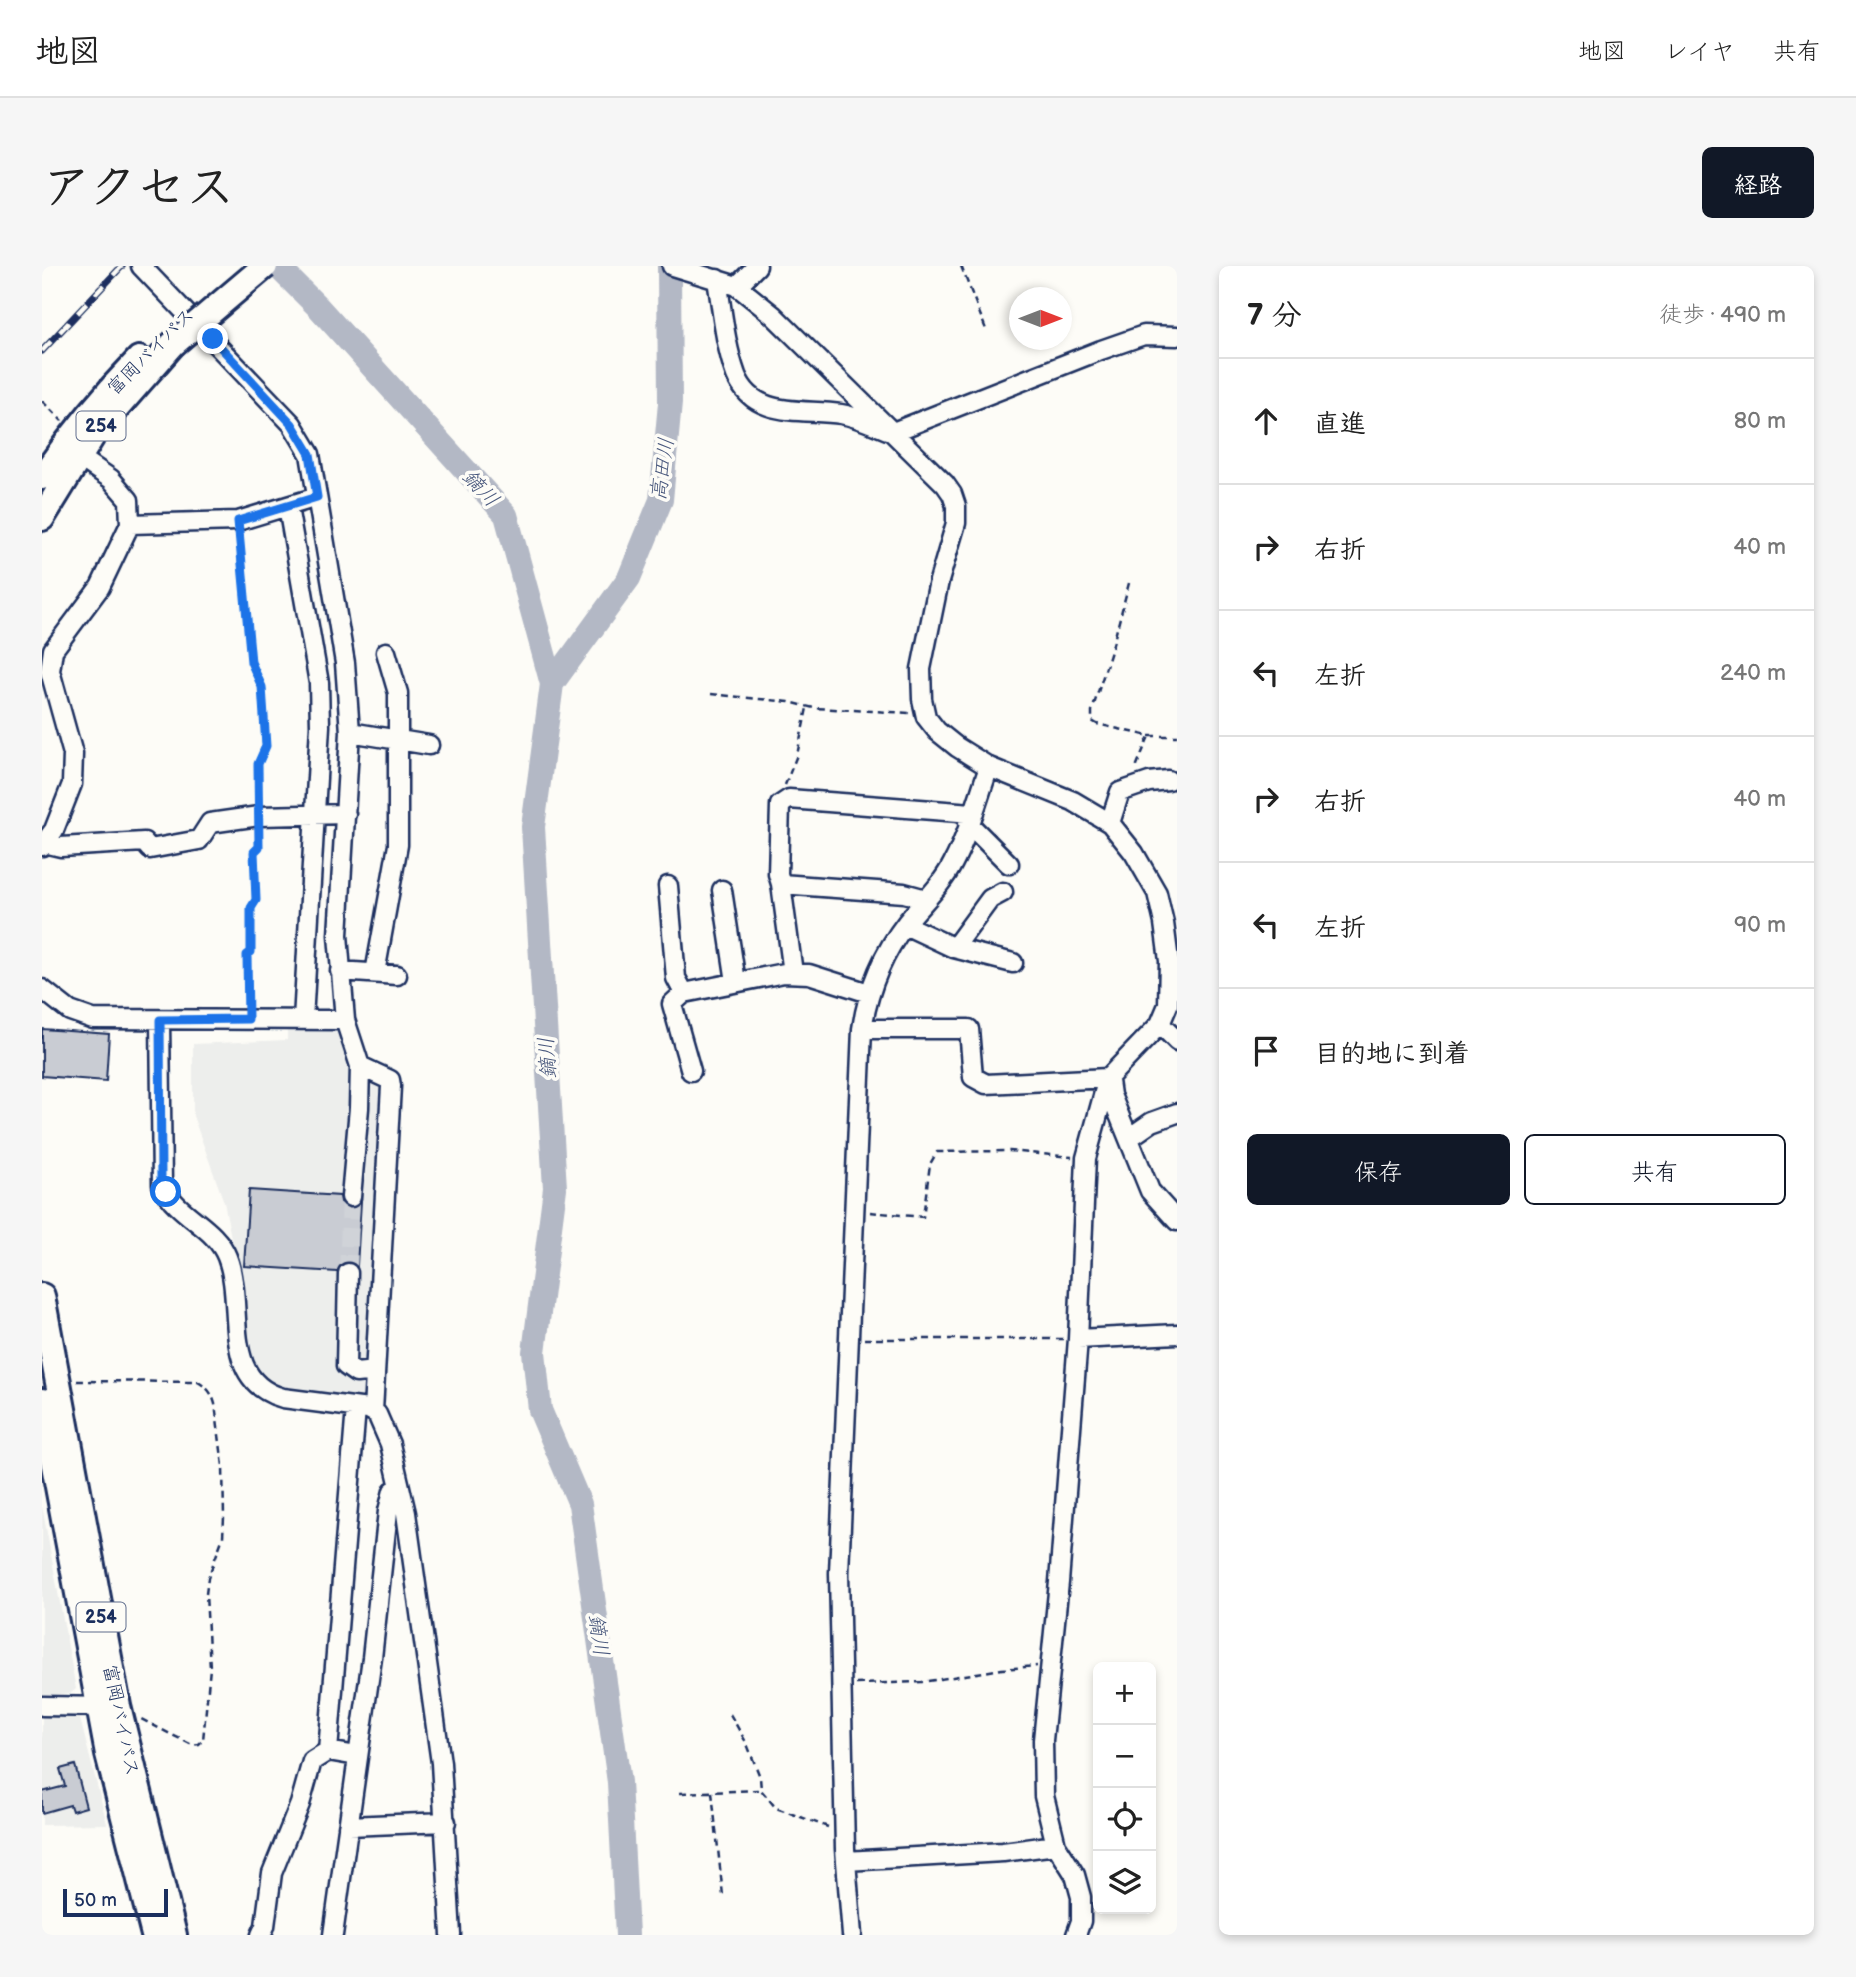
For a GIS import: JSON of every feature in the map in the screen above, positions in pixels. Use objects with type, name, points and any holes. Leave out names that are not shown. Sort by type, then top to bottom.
[{"type":"highway","name":"富岡バイパス","points":[[168,339],[240,266]]},
{"type":"highway","name":"富岡バイパス","points":[[42,477],[72,445],[110,388],[168,339],[265,266]]},
{"type":"highway","name":"富岡バイパス","points":[[42,518],[72,445]]},
{"type":"highway","name":"富岡バイパス","points":[[42,1296],[50,1392],[112,1710],[174,1935]]},
{"type":"highway","name":"富岡バイパス","points":[[112,1710],[108,1754],[155,1935]]},
{"type":"street","points":[[141,266],[292,424],[310,454],[345,663],[350,732],[338,935],[345,1020],[360,1066],[351,1197]]},
{"type":"street","points":[[672,266],[737,286],[773,316],[945,484],[956,506],[956,523],[939,582],[921,669],[925,714],[937,731],[989,767],[1073,801],[1110,823],[1134,853],[1157,893],[1164,923],[1168,961],[1168,1005],[1160,1024],[1108,1078],[1086,1158],[1078,1339],[1059,1582],[1043,1740],[1044,1796],[1056,1845],[1075,1875],[1081,1897],[1081,1921],[1076,1935]]},
{"type":"street","points":[[737,286],[757,266]]},
{"type":"street","points":[[713,278],[737,376],[745,390],[760,403],[789,411],[850,416],[893,432],[1144,335],[1177,336]]},
{"type":"street","points":[[72,445],[111,479],[129,500],[130,523],[100,587],[53,650],[50,671],[73,754],[72,784],[54,830],[43,845],[61,847],[144,842],[150,849],[199,840],[210,823],[259,816],[346,814]]},
{"type":"street","points":[[130,523],[238,521],[317,497]]},
{"type":"street","points":[[288,507],[319,683],[320,726],[303,1020]]},
{"type":"street","points":[[375,972],[398,845],[398,693],[386,652]]},
{"type":"street","points":[[350,732],[429,746]]},
{"type":"street","points":[[852,1935],[846,1861],[839,1573],[862,1029],[869,993],[884,959],[905,925],[954,862],[989,767]]},
{"type":"street","points":[[1110,823],[1120,792],[1149,782],[1168,780]]},
{"type":"street","points":[[793,973],[778,874],[780,806],[789,799],[970,818],[1009,864]]},
{"type":"street","points":[[781,884],[904,893],[926,899]]},
{"type":"street","points":[[668,886],[676,978],[684,993]]},
{"type":"street","points":[[722,890],[736,982]]},
{"type":"street","points":[[954,948],[990,899],[1003,892]]},
{"type":"street","points":[[905,925],[954,948],[1013,963]]},
{"type":"street","points":[[340,971],[397,975]]},
{"type":"street","points":[[691,1071],[672,1004],[684,993],[793,973],[809,974],[869,993]]},
{"type":"street","points":[[42,989],[70,1011],[93,1019],[345,1020]]},
{"type":"street","points":[[160,1020],[162,1185],[177,1208],[212,1236],[226,1255],[234,1286],[239,1349],[248,1376],[270,1394],[377,1414],[390,1444],[406,1513],[441,1763],[451,1935]]},
{"type":"street","points":[[1160,1024],[1177,1041]]},
{"type":"street","points":[[862,1029],[969,1029],[973,1077],[985,1084],[1108,1078]]},
{"type":"street","points":[[328,1751],[364,1410],[375,1371],[391,1086],[390,1080],[360,1066]]},
{"type":"street","points":[[1108,1078],[1111,1095],[1150,1191],[1177,1221]]},
{"type":"street","points":[[1129,1138],[1152,1122],[1177,1113]]},
{"type":"street","points":[[348,1273],[346,1366],[356,1373],[375,1371]]},
{"type":"street","points":[[1078,1339],[1177,1334]]},
{"type":"street","points":[[333,1935],[372,1658],[388,1511],[393,1492],[400,1487]]},
{"type":"street","points":[[42,1706],[112,1710]]},
{"type":"street","points":[[261,1935],[265,1926],[272,1872],[300,1804],[312,1761],[328,1751],[357,1756]]},
{"type":"street","points":[[348,1826],[446,1822]]},
{"type":"street","points":[[846,1861],[1003,1852],[1056,1845]]},
{"type":"path","points":[[961,266],[987,332]]},
{"type":"path","points":[[42,401],[72,445]]},
{"type":"path","points":[[238,521],[251,662],[262,687],[266,746],[258,764],[259,847],[254,852],[256,900],[251,908],[251,952],[247,955],[248,1019]]},
{"type":"path","points":[[1129,583],[1092,711],[1092,721],[1149,736],[1177,736]]},
{"type":"path","points":[[711,694],[807,706],[925,714]]},
{"type":"path","points":[[780,806],[783,789],[797,755],[807,706]]},
{"type":"path","points":[[1120,792],[1121,783],[1133,774],[1143,757],[1149,736]]},
{"type":"path","points":[[855,1210],[923,1217],[930,1164],[937,1152],[1009,1151],[1086,1158]]},
{"type":"path","points":[[849,1339],[1078,1339]]},
{"type":"path","points":[[50,1392],[79,1380],[187,1381],[198,1382],[208,1388],[215,1404],[223,1466],[224,1517],[223,1537],[208,1578],[206,1594],[210,1668],[203,1740],[192,1745],[139,1718],[112,1710]]},
{"type":"path","points":[[842,1685],[922,1682],[1002,1669],[1051,1665]]},
{"type":"path","points":[[730,1714],[747,1744],[760,1777],[761,1790],[776,1808],[845,1832]]},
{"type":"path","points":[[680,1793],[761,1790]]},
{"type":"path","points":[[712,1792],[723,1896]]},
{"type":"shaded area","points":[[287,1029],[339,1031],[348,1063],[384,1087],[368,1403],[280,1391],[267,1385],[249,1361],[237,1268],[224,1202],[193,1116],[193,1044],[287,1040]]},
{"type":"shaded area","points":[[42,1506],[76,1689],[71,1693],[42,1695]]},
{"type":"shaded area","points":[[42,1713],[79,1715],[107,1824],[42,1825]]},
{"type":"building","points":[[42,1029],[109,1034],[106,1081],[42,1076]]},
{"type":"building","points":[[249,1190],[340,1196],[341,1202],[349,1208],[356,1207],[361,1201],[357,1266],[349,1262],[343,1263],[337,1272],[244,1266]]},
{"type":"building","points":[[75,1765],[86,1807],[72,1811],[70,1805],[42,1813],[42,1792],[65,1786],[60,1769]]},
{"type":"waterway","name":"鏑川","points":[[277,266],[319,308],[506,515],[552,684],[533,827],[555,1188],[534,1352],[540,1410],[580,1504],[619,1782],[627,1935]]},
{"type":"waterway","name":"高田川","points":[[552,684],[629,578],[661,500],[670,403],[669,266]]},
{"type":"tunnel","points":[[348,1273],[351,1197]]},
{"type":"railway","points":[[42,351],[122,266]]},
{"type":"route","points":[[166,1192],[161,1178],[160,1020],[248,1019],[247,955],[251,952],[251,908],[256,900],[254,852],[259,847],[258,764],[266,746],[262,687],[251,662],[238,521],[317,497],[310,454],[292,424],[213,339]]}]
